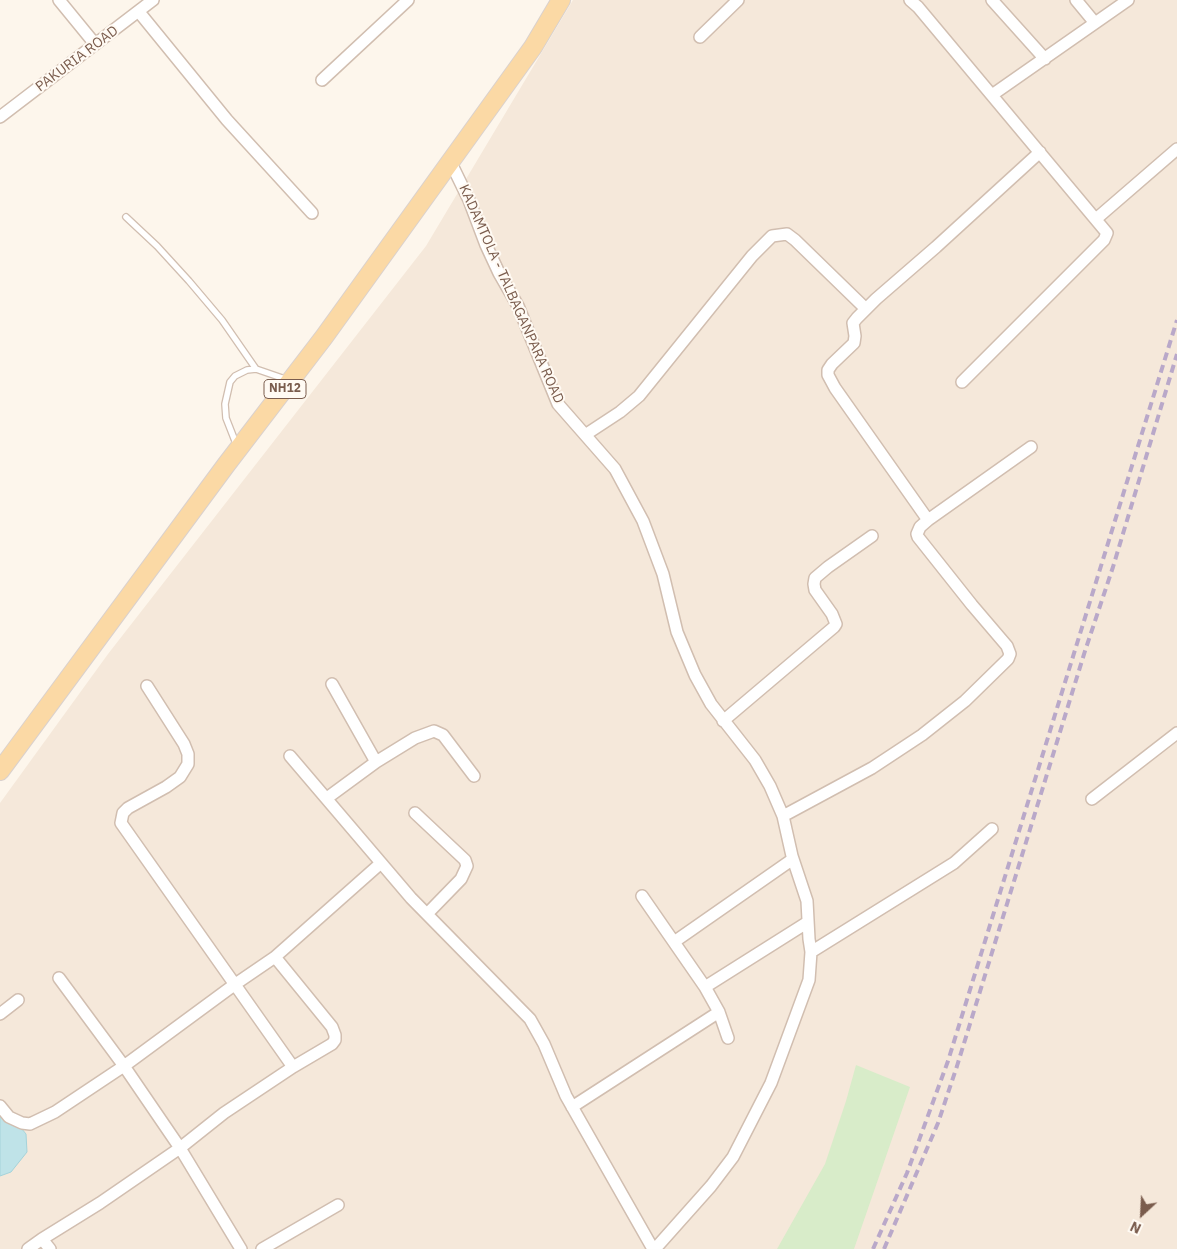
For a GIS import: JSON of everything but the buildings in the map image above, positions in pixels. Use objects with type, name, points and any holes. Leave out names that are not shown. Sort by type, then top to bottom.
[{"type":"main road","name":"NH12","points":[[0,772],[238,448],[291,381],[533,47],[560,0]]},
{"type":"street","points":[[59,0],[95,44]]},
{"type":"street","name":"PAKURIA ROAD","points":[[0,117],[152,0]]},
{"type":"street","points":[[322,80],[408,0]]},
{"type":"street","points":[[700,37],[738,0]]},
{"type":"street","points":[[910,0],[918,7],[1040,152],[1106,233],[1104,240],[962,382]]},
{"type":"street","points":[[992,0],[1045,59]]},
{"type":"street","points":[[1076,0],[1095,23]]},
{"type":"street","points":[[992,95],[1128,0]]},
{"type":"street","points":[[138,12],[227,120],[312,213]]},
{"type":"street","points":[[1096,219],[1177,149]]},
{"type":"street","points":[[928,520],[828,375],[828,370],[854,343],[856,336],[853,323],[866,309],[1040,152]]},
{"type":"street","name":"KADAMTOLA - TALBAGANPARA ROAD","points":[[450,161],[470,200],[496,266],[518,306],[558,404],[615,469],[643,521],[663,574],[683,647],[703,692],[723,721],[755,760],[770,786],[783,816],[793,859],[807,901],[811,969],[805,991],[771,1083],[733,1156],[711,1186],[654,1249]]},
{"type":"street","points":[[585,435],[620,412],[639,396],[752,256],[772,236],[787,234],[795,240],[866,309]]},
{"type":"street","points":[[783,816],[872,768],[922,735],[965,701],[1008,658],[1010,654],[1007,646],[918,537],[919,531],[928,520],[1031,447]]},
{"type":"street","points":[[723,721],[834,627],[835,620],[832,614],[815,590],[816,578],[828,567],[872,536]]},
{"type":"street","points":[[332,684],[376,762]]},
{"type":"street","points":[[147,686],[184,744],[188,754],[188,764],[180,777],[128,808],[123,813],[122,824],[293,1067]]},
{"type":"street","points":[[327,798],[376,762],[415,738],[434,731],[443,735],[474,776]]},
{"type":"street","points":[[1092,799],[1177,733]]},
{"type":"street","points":[[290,756],[427,914],[530,1019],[544,1044],[572,1107],[654,1249]]},
{"type":"street","points":[[415,813],[465,860],[467,866],[461,879],[427,914]]},
{"type":"street","points":[[811,952],[954,863],[992,829]]},
{"type":"street","points":[[674,942],[793,859]]},
{"type":"street","points":[[0,1106],[9,1118],[30,1124],[55,1112],[124,1066],[275,957],[381,863]]},
{"type":"street","points":[[642,896],[705,986],[719,1012],[728,1038]]},
{"type":"street","points":[[705,986],[808,922]]},
{"type":"street","points":[[28,1249],[100,1203],[180,1148],[224,1113],[293,1067],[332,1044],[335,1040],[335,1035],[332,1027],[275,957]]},
{"type":"street","points":[[59,978],[124,1066],[180,1148],[241,1249]]},
{"type":"street","points":[[0,1014],[18,1000]]},
{"type":"street","points":[[572,1107],[719,1012]]},
{"type":"street","points":[[262,1249],[338,1205]]},
{"type":"street","points":[[42,1239],[50,1249]]},
{"type":"lane","points":[[126,217],[157,246],[200,294],[239,343],[256,369]]},
{"type":"lane","points":[[238,448],[226,418],[224,404],[230,382],[247,370],[256,369],[291,381]]},
{"type":"shaded area","points":[[573,0],[1177,0],[1177,1249],[0,1249],[0,803],[108,654],[426,246]]},
{"type":"green space","points":[[856,1065],[910,1087],[854,1249],[777,1249],[825,1164]]},
{"type":"water","points":[[0,1102],[26,1134],[27,1152],[11,1172],[0,1176]]},
{"type":"railway","points":[[873,1249],[907,1173],[948,1061],[1177,320]]},
{"type":"railway","points":[[884,1249],[938,1123],[957,1066],[1085,651],[1113,567],[1177,354]]}]
